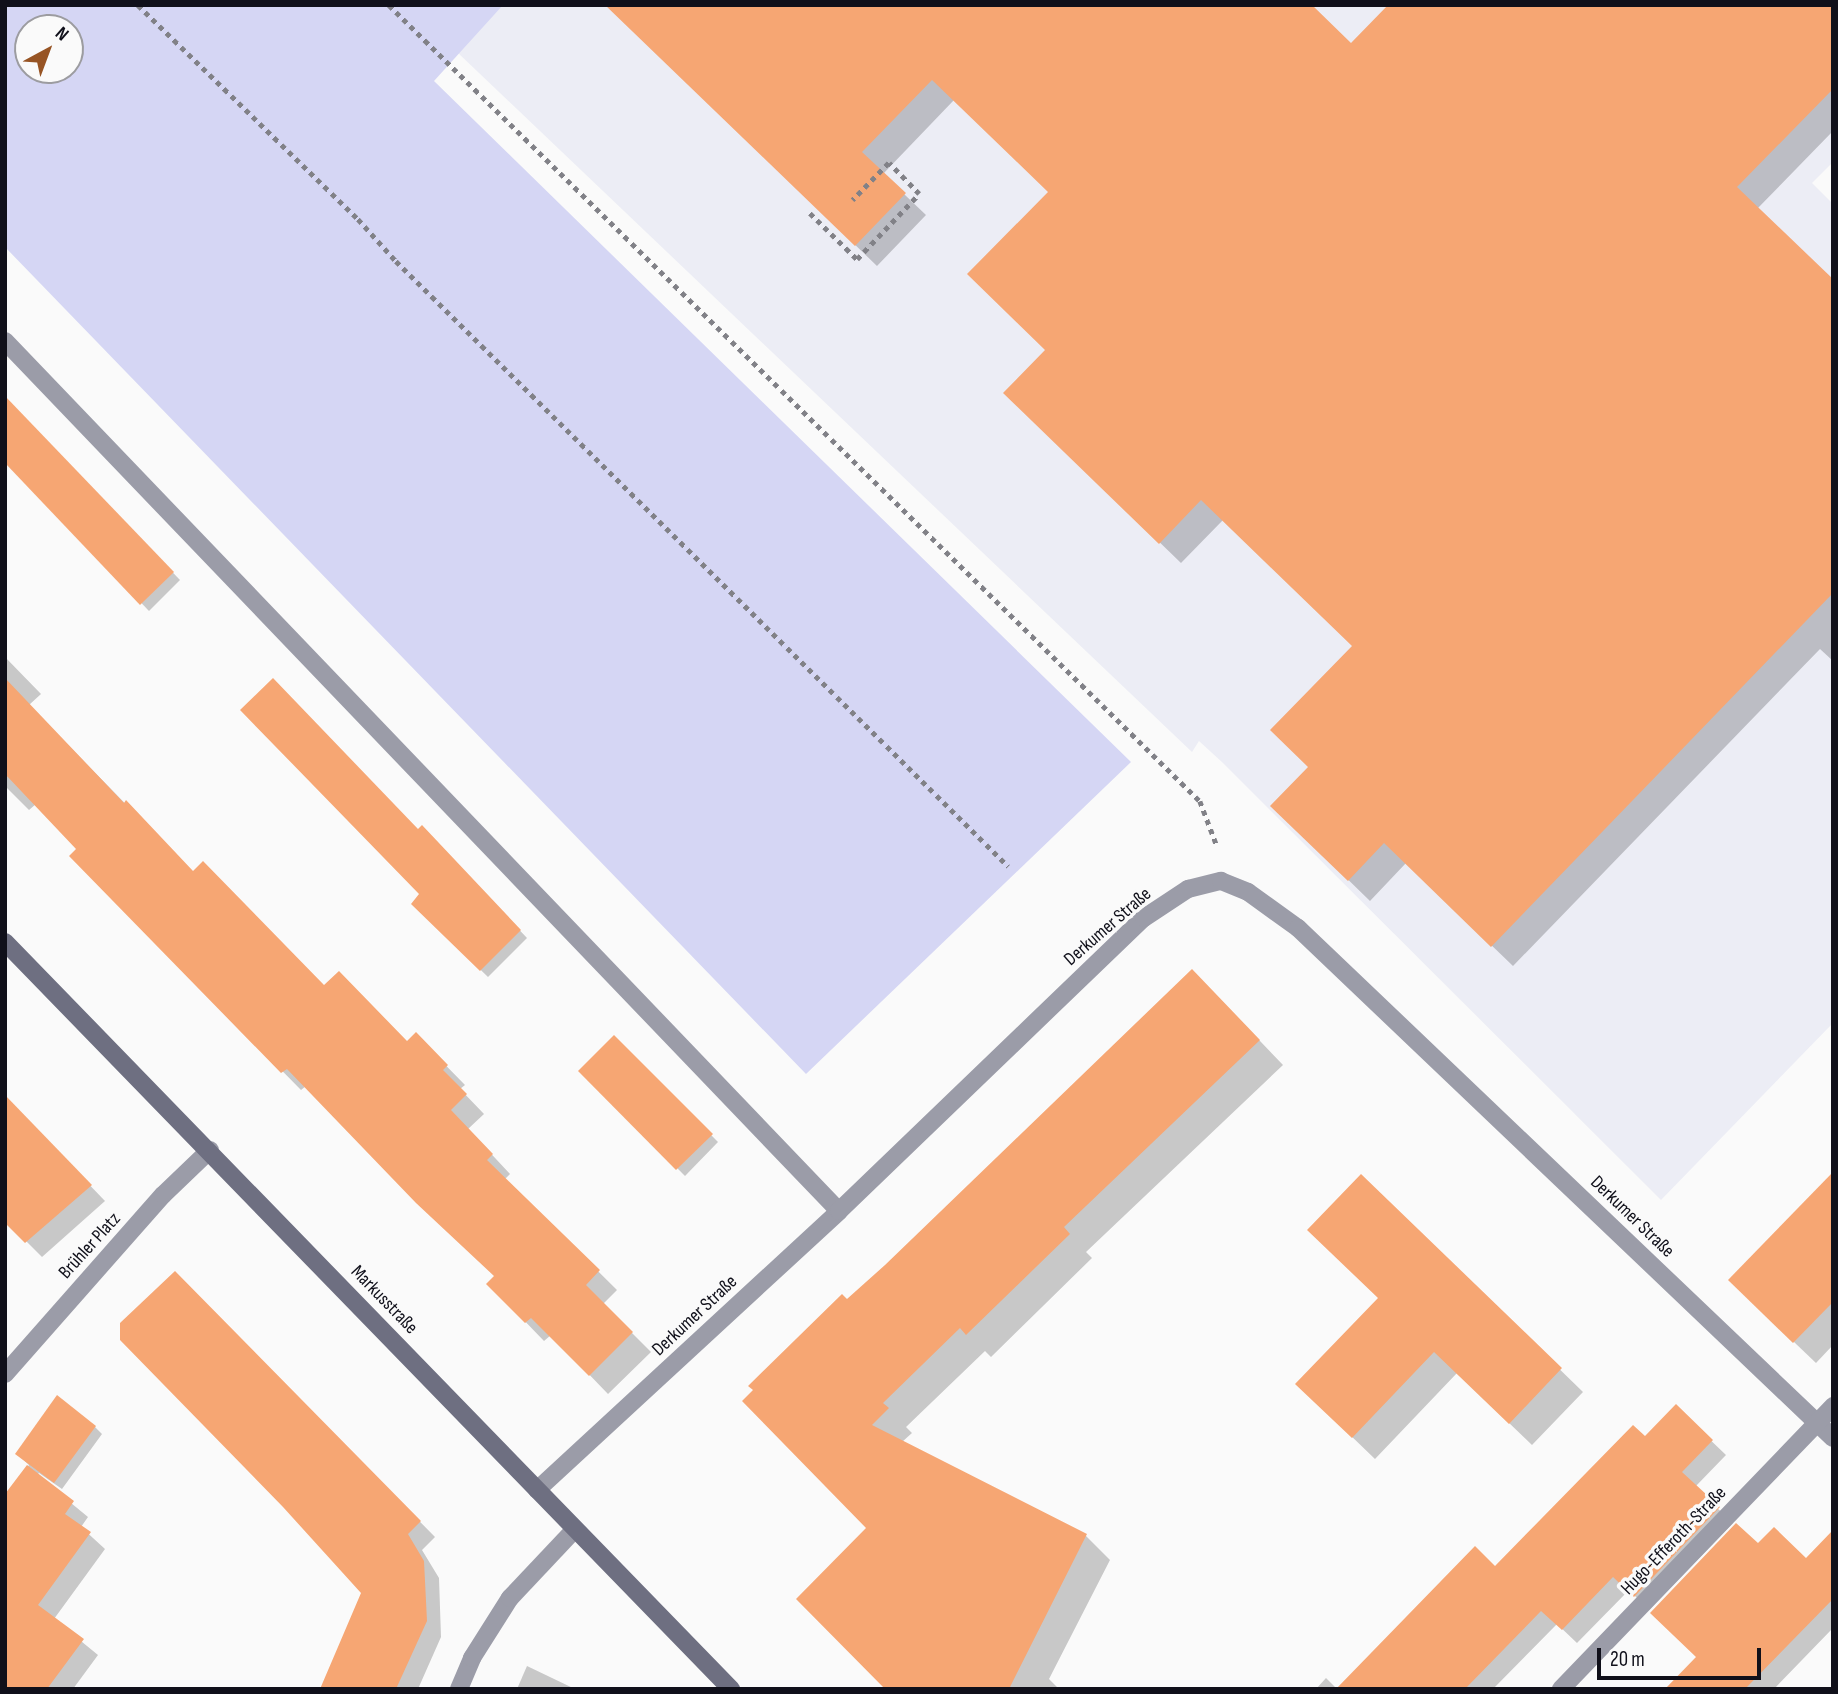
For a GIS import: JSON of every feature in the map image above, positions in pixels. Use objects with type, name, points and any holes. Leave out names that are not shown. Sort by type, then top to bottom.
[{"type":"street","points":[[5,341],[839,1211]]},
{"type":"street","name":"Derkumer Straße","points":[[537,1490],[839,1211],[1144,918],[1188,889],[1221,881],[1248,892],[1298,928],[1833,1438]]},
{"type":"street","name":"Markusstraße","points":[[5,942],[101,1044],[210,1150],[573,1530],[731,1689]]},
{"type":"street","name":"Brühler Platz","points":[[5,1374],[163,1195],[210,1150]]},
{"type":"street","name":"Hugo-Efferoth-Straße","points":[[1560,1689],[1833,1406]]},
{"type":"street","points":[[459,1689],[472,1658],[510,1598],[573,1530]]},
{"type":"path","points":[[138,5],[358,219],[396,261],[1007,866]]},
{"type":"path","points":[[389,5],[1200,801],[1216,837],[1221,881]]},
{"type":"path","points":[[810,213],[857,259],[919,194],[889,163],[853,200]]},
{"type":"shaded area","points":[[5,5],[503,5],[434,81],[1131,762],[806,1074],[5,247]]},
{"type":"shaded area","points":[[503,5],[1833,5],[1833,162],[1812,183],[1833,204],[1833,1023],[1661,1200],[1223,763],[1199,741],[1192,752],[457,52]]},
{"type":"building","points":[[605,5],[1312,5],[1351,43],[1388,5],[1833,5],[1833,89],[1737,187],[1833,279],[1833,593],[1491,947],[1384,843],[1348,881],[1270,806],[1308,767],[1270,730],[1352,646],[1201,500],[1159,544],[1003,393],[1045,350],[967,274],[1048,192],[932,80],[862,152],[906,193],[855,246]]},
{"type":"building","points":[[5,396],[174,572],[140,605],[5,463]]},
{"type":"building","points":[[5,678],[193,871],[203,861],[324,985],[339,971],[407,1041],[416,1032],[448,1065],[443,1070],[467,1094],[451,1110],[493,1154],[487,1160],[600,1270],[586,1285],[633,1332],[589,1376],[531,1318],[525,1323],[486,1284],[494,1276],[416,1203],[287,1069],[281,1073],[69,856],[76,849],[5,774]]},
{"type":"building","points":[[273,678],[418,829],[422,825],[521,930],[480,971],[411,904],[419,894],[240,710]]},
{"type":"building","points":[[1192,969],[1260,1040],[1064,1227],[1070,1234],[966,1335],[960,1328],[883,1403],[889,1408],[872,1425],[1087,1534],[1009,1689],[885,1689],[796,1599],[866,1528],[742,1401],[753,1390],[748,1386],[842,1294],[847,1299],[885,1265]]},
{"type":"building","points":[[614,1035],[713,1134],[676,1170],[578,1071]]},
{"type":"building","points":[[5,1095],[92,1185],[25,1243],[5,1223]]},
{"type":"building","points":[[1833,1172],[1833,1302],[1793,1343],[1728,1280]]},
{"type":"building","points":[[1361,1174],[1562,1368],[1509,1424],[1434,1352],[1352,1438],[1295,1384],[1378,1298],[1307,1230]]},
{"type":"building","points":[[175,1271],[421,1521],[408,1534],[424,1561],[427,1621],[396,1689],[320,1689],[361,1593],[283,1507],[120,1340],[120,1323]]},
{"type":"building","points":[[57,1395],[96,1426],[54,1483],[15,1454]]},
{"type":"building","points":[[1676,1404],[1713,1440],[1682,1472],[1720,1507],[1634,1597],[1613,1577],[1562,1630],[1541,1611],[1465,1689],[1336,1689],[1475,1546],[1495,1566],[1633,1425],[1645,1436]]},
{"type":"building","points":[[27,1465],[74,1501],[65,1514],[91,1532],[38,1605],[84,1639],[47,1689],[5,1689],[5,1494]]},
{"type":"building","points":[[1736,1523],[1758,1543],[1774,1527],[1806,1558],[1833,1530],[1833,1599],[1745,1689],[1665,1689],[1696,1657],[1650,1613]]}]
